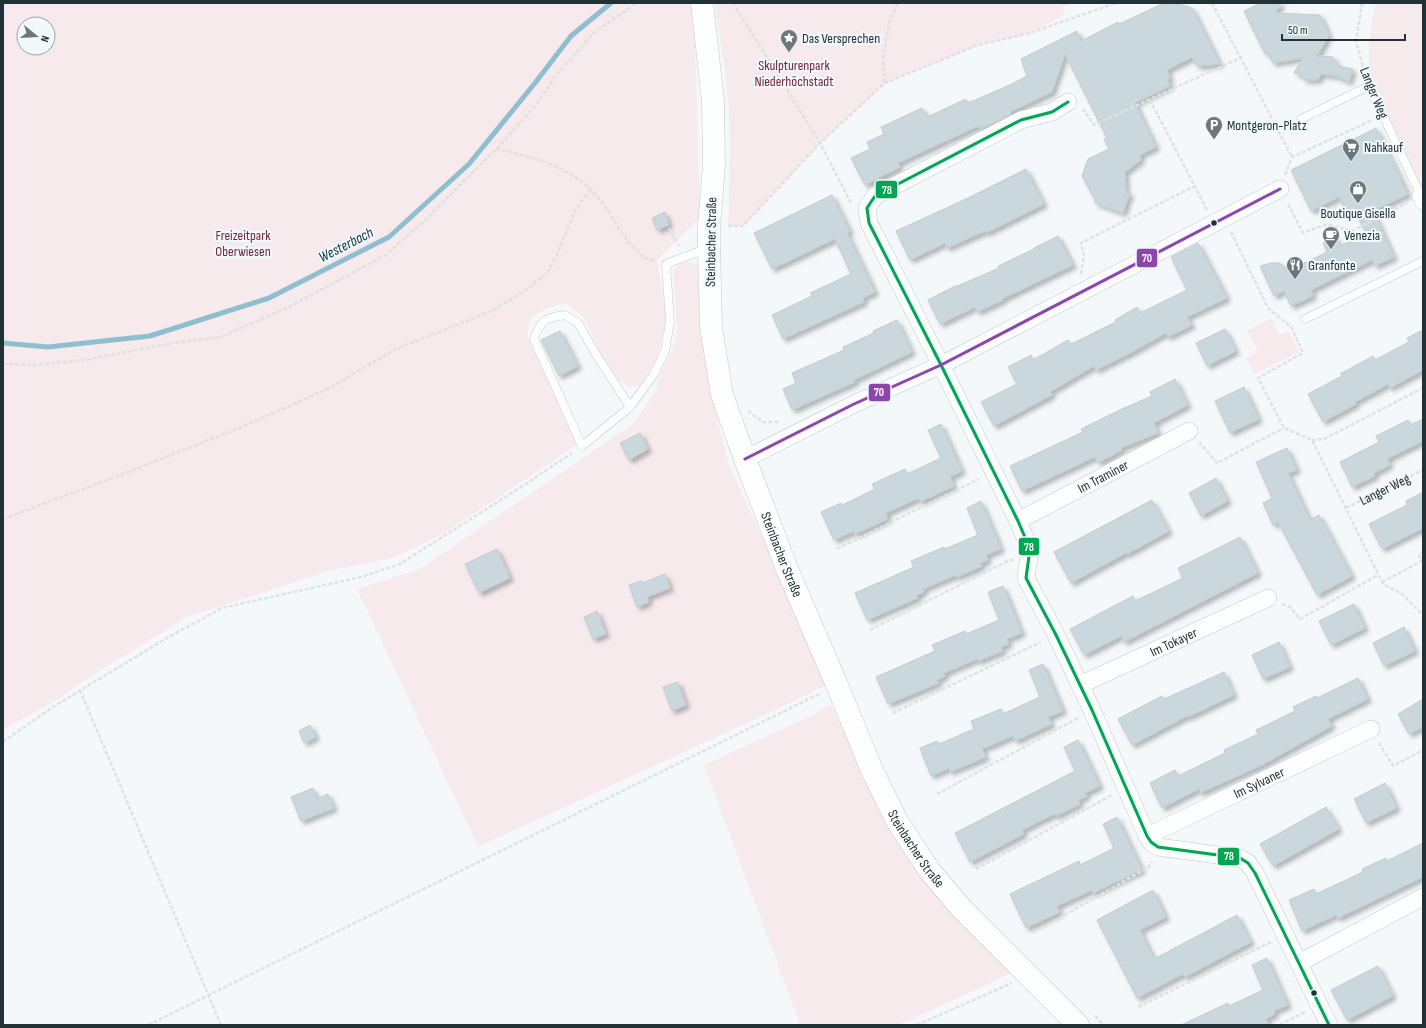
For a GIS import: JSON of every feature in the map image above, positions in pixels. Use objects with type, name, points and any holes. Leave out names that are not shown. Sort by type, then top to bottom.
[{"type":"main road","name":"Steinbacher Straße","points":[[702,3],[713,101],[714,165],[709,226],[711,327],[722,395],[745,459],[787,570],[871,768],[897,821],[929,870],[962,909],[1029,976],[1086,1019]]},
{"type":"street","points":[[1068,102],[1052,112],[1021,120],[876,196],[867,208],[868,223],[941,365],[1018,521],[1030,549],[1026,578],[1056,634],[1092,710],[1125,788],[1152,841],[1240,858],[1248,863],[1255,873],[1329,1025]]},
{"type":"street","points":[[745,459],[854,404],[941,365],[1280,189]]},
{"type":"street","name":"Im Traminer","points":[[1018,521],[1189,431]]},
{"type":"street","name":"Im Tokayer","points":[[1080,685],[1268,598]]},
{"type":"street","name":"Im Sylvaner","points":[[1152,841],[1371,729]]},
{"type":"street","points":[[1299,963],[1423,897]]},
{"type":"lane","name":"Langer Weg","points":[[1369,86],[1422,198]]},
{"type":"lane","points":[[1301,119],[1369,86]]},
{"type":"lane","points":[[630,407],[595,353],[578,323],[565,315],[549,317],[539,326],[534,339],[582,446],[630,407],[654,374],[665,351],[670,322],[666,264],[709,248]]},
{"type":"lane","points":[[1305,319],[1423,261]]},
{"type":"path","points":[[3,364],[38,365],[90,359],[160,345],[220,337],[257,322],[326,288],[384,256],[424,221],[496,149],[536,105],[555,77],[593,34],[636,3]]},
{"type":"path","points":[[733,3],[820,143],[851,203],[867,208]]},
{"type":"path","points":[[885,83],[883,58],[889,22],[898,3]]},
{"type":"path","points":[[709,226],[743,226],[820,143],[885,83],[978,45],[1030,33],[1116,3]]},
{"type":"path","points":[[1212,3],[1242,57],[1292,157]]},
{"type":"path","name":"Langer Weg","points":[[1362,3],[1356,42],[1369,86]]},
{"type":"path","points":[[1094,125],[1242,57]]},
{"type":"path","points":[[1150,100],[1194,186],[1218,220],[1268,308],[1291,327],[1304,353],[1258,378],[1284,428],[1312,440],[1324,438],[1423,388]]},
{"type":"path","points":[[1383,115],[1292,157],[1280,189],[1303,233],[1327,224],[1352,231],[1422,198]]},
{"type":"path","points":[[496,149],[544,161],[573,176],[594,192],[609,212],[626,240],[644,257],[666,264],[681,248],[669,228]]},
{"type":"path","points":[[1075,277],[1082,273],[1084,255],[1081,242],[1194,186]]},
{"type":"path","points":[[3,519],[131,471],[239,428],[326,390],[396,349],[494,310],[527,289],[548,272],[556,257],[574,213],[590,189]]},
{"type":"path","points":[[749,417],[747,410],[763,422],[786,423]]},
{"type":"path","points":[[1189,431],[1217,463],[1284,428]]},
{"type":"path","points":[[1312,440],[1382,582],[1402,594],[1423,615]]},
{"type":"path","points":[[3,742],[80,690],[167,638],[222,608],[361,577],[400,564],[518,489],[582,446]]},
{"type":"path","name":"Langer Weg","points":[[1346,508],[1423,470]]},
{"type":"path","points":[[837,549],[994,472]]},
{"type":"path","points":[[1382,582],[1422,561],[1419,555],[1423,552]]},
{"type":"path","points":[[870,630],[1010,560],[1028,561]]},
{"type":"path","points":[[1268,598],[1290,608],[1300,619],[1378,575]]},
{"type":"path","points":[[893,713],[1056,634]]},
{"type":"path","points":[[148,1025],[837,685]]},
{"type":"path","points":[[80,690],[221,1025]]},
{"type":"path","points":[[937,794],[1092,710]]},
{"type":"path","points":[[1371,729],[1392,766],[1423,750]]},
{"type":"path","points":[[976,869],[1125,788]]},
{"type":"path","points":[[1033,933],[1149,867],[1152,841]]},
{"type":"path","points":[[1138,1007],[1285,935]]},
{"type":"path","points":[[917,1025],[1029,976]]},
{"type":"path","points":[[1280,1025],[1320,1005]]},
{"type":"path","points":[[1086,1019],[1104,1025]]},
{"type":"green space","name":"Freizeitpark Oberwiesen","points":[[3,3],[694,3],[700,218],[657,260],[667,321],[656,359],[640,385],[629,387],[619,381],[599,351],[584,318],[567,304],[545,310],[531,320],[527,336],[577,445],[443,534],[393,558],[332,570],[187,617],[83,681],[60,698],[3,730]]},
{"type":"green space","name":"Skulpturenpark Niederhöchstadt","points":[[714,3],[1075,3],[1062,7],[1065,15],[1030,33],[978,45],[885,83],[820,143],[743,226],[728,226],[730,147],[728,100]]},
{"type":"green space","points":[[1375,3],[1423,3],[1423,195],[1369,86],[1369,43]]},
{"type":"green space","points":[[683,261],[700,265],[710,387],[728,462],[829,684],[478,847],[357,589],[420,569],[634,423],[657,389],[659,376],[673,349],[677,331],[673,270]]},
{"type":"green space","points":[[1272,318],[1279,335],[1289,331],[1299,352],[1255,374],[1246,358],[1258,351],[1247,331]]},
{"type":"green space","points":[[830,704],[913,866],[1014,972],[899,1025],[800,1025],[704,765],[815,714]]},
{"type":"building","points":[[1164,3],[1175,3],[1192,8],[1220,64],[1197,66],[1192,57],[1167,70],[1170,78],[1168,79],[1170,86],[1135,103],[1156,147],[1140,155],[1141,160],[1125,172],[1126,192],[1130,193],[1123,213],[1095,203],[1095,200],[1082,176],[1088,159],[1109,149],[1104,139],[1107,138],[1065,54],[1052,92],[1010,112],[1011,114],[991,124],[980,129],[978,126],[898,163],[900,167],[865,185],[851,158],[870,149],[867,142],[884,134],[881,127],[922,108],[927,117],[966,99],[968,103],[1012,84],[1027,76],[1021,59],[1077,31],[1081,41],[1118,22],[1119,24]]},
{"type":"building","points":[[1261,3],[1282,3],[1275,13],[1320,15],[1329,35],[1317,56],[1315,56],[1333,57],[1338,66],[1353,69],[1349,82],[1336,76],[1321,74],[1318,80],[1304,80],[1302,75],[1294,73],[1303,58],[1273,63],[1267,51],[1265,54],[1244,11]]},
{"type":"building","points":[[1376,128],[1408,194],[1373,211],[1394,257],[1375,266],[1372,260],[1311,290],[1313,296],[1291,306],[1284,291],[1274,296],[1260,266],[1271,263],[1279,263],[1290,270],[1327,252],[1323,243],[1336,237],[1340,246],[1366,233],[1355,211],[1345,208],[1339,197],[1311,211],[1291,170]]},
{"type":"building","points":[[1026,169],[1044,204],[986,233],[985,231],[947,248],[945,243],[910,260],[896,231],[968,198]]},
{"type":"building","points":[[832,195],[850,231],[847,233],[875,292],[863,298],[864,302],[783,339],[772,315],[812,296],[810,293],[851,274],[835,239],[772,269],[754,233]]},
{"type":"building","points":[[665,212],[669,225],[657,230],[652,218]]},
{"type":"building","points":[[1058,236],[1073,265],[977,312],[975,307],[940,324],[928,300],[955,286],[999,268],[998,266]]},
{"type":"building","points":[[1198,243],[1227,298],[1187,317],[1192,325],[1168,337],[1166,333],[1096,370],[1094,366],[1050,392],[1052,395],[994,426],[981,402],[1017,384],[1008,367],[1031,355],[1033,360],[1068,340],[1071,344],[1116,322],[1115,320],[1137,307],[1140,313],[1187,290],[1171,257]]},
{"type":"building","points":[[897,320],[912,352],[854,380],[855,382],[792,410],[783,389],[796,383],[792,373],[844,350],[843,347],[874,333],[873,331]]},
{"type":"building","points":[[1225,329],[1236,351],[1207,366],[1196,343]]},
{"type":"building","points":[[1423,330],[1423,370],[1390,388],[1388,384],[1323,422],[1308,394],[1342,376],[1340,374],[1373,356],[1375,360],[1409,342],[1407,338]]},
{"type":"building","points":[[560,331],[578,366],[559,376],[541,340]]},
{"type":"building","points":[[1175,379],[1188,405],[1154,423],[1158,433],[1121,448],[1122,450],[1098,463],[1095,457],[1022,491],[1010,466],[1083,432],[1081,429],[1152,396],[1150,392]]},
{"type":"building","points":[[1244,387],[1259,419],[1230,433],[1215,401]]},
{"type":"building","points":[[1423,419],[1423,441],[1387,459],[1390,465],[1374,473],[1375,476],[1352,487],[1340,462],[1379,442],[1376,436],[1408,420],[1411,425]]},
{"type":"building","points":[[941,424],[962,471],[950,477],[954,486],[920,502],[919,498],[886,513],[888,519],[855,534],[854,531],[834,540],[821,512],[841,503],[842,505],[875,489],[872,484],[905,469],[907,474],[941,458],[928,430]]},
{"type":"building","points":[[640,433],[648,449],[629,460],[620,443]]},
{"type":"building","points":[[1287,448],[1297,470],[1288,473],[1310,520],[1319,515],[1352,576],[1317,595],[1278,522],[1273,525],[1263,503],[1272,498],[1256,462]]},
{"type":"building","points":[[1216,478],[1228,501],[1201,516],[1189,493]]},
{"type":"building","points":[[1423,492],[1423,528],[1382,549],[1369,524],[1407,505],[1406,501]]},
{"type":"building","points":[[1152,500],[1169,531],[1071,583],[1054,552]]},
{"type":"building","points":[[981,501],[1001,549],[986,555],[988,560],[980,563],[982,566],[923,589],[924,592],[917,595],[918,598],[867,620],[855,593],[914,567],[911,561],[978,535],[967,508]]},
{"type":"building","points":[[1240,537],[1258,573],[1124,642],[1121,636],[1084,655],[1070,629],[1133,596],[1135,601],[1183,578],[1178,568]]},
{"type":"building","points":[[497,549],[510,578],[479,593],[465,564]]},
{"type":"building","points":[[665,574],[670,588],[647,597],[649,602],[637,607],[629,585],[641,581],[642,583]]},
{"type":"building","points":[[1003,586],[1022,633],[1007,639],[1009,644],[1001,647],[1003,651],[978,661],[977,659],[944,673],[945,676],[937,680],[939,683],[888,704],[876,677],[935,651],[932,645],[965,631],[966,634],[999,620],[988,592]]},
{"type":"building","points":[[1354,604],[1365,628],[1331,645],[1319,621]]},
{"type":"building","points":[[597,611],[606,634],[593,639],[584,617]]},
{"type":"building","points":[[1404,627],[1415,651],[1384,666],[1373,643]]},
{"type":"building","points":[[1279,642],[1290,667],[1263,679],[1252,655]]},
{"type":"building","points":[[1043,664],[1063,711],[1048,717],[1052,724],[1015,741],[1013,736],[982,749],[986,757],[950,772],[949,768],[931,776],[920,748],[937,741],[939,744],[974,729],[971,721],[1001,709],[1003,714],[1040,697],[1029,670]]},
{"type":"building","points":[[1224,672],[1234,695],[1188,717],[1187,716],[1132,745],[1118,719],[1162,696],[1164,699]]},
{"type":"building","points":[[1358,678],[1368,699],[1328,719],[1332,726],[1262,765],[1200,793],[1199,789],[1162,808],[1150,783],[1175,770],[1178,776],[1225,753],[1224,750],[1258,734],[1256,730],[1295,711],[1293,707],[1316,696],[1317,698]]},
{"type":"building","points":[[678,682],[686,705],[672,711],[663,687]]},
{"type":"building","points":[[1423,699],[1423,727],[1409,734],[1398,714]]},
{"type":"building","points":[[310,725],[316,737],[304,743],[299,731]]},
{"type":"building","points":[[1078,740],[1100,786],[1085,793],[1087,796],[1078,800],[1080,804],[1056,816],[1054,814],[1022,830],[1024,834],[970,862],[955,833],[1075,771],[1064,747]]},
{"type":"building","points":[[1385,783],[1397,808],[1366,823],[1354,799]]},
{"type":"building","points":[[313,788],[317,799],[328,794],[334,808],[301,821],[291,797]]},
{"type":"building","points":[[1326,807],[1339,829],[1273,866],[1260,844]]},
{"type":"building","points":[[1117,817],[1142,870],[1093,893],[1092,890],[1057,906],[1060,912],[1026,928],[1010,894],[1079,861],[1080,865],[1114,848],[1103,824]]},
{"type":"building","points":[[1423,843],[1423,877],[1338,918],[1336,915],[1302,931],[1289,900],[1314,889],[1316,894],[1363,872],[1362,869],[1386,858],[1387,861]]},
{"type":"building","points":[[1153,890],[1166,917],[1140,930],[1154,959],[1237,915],[1251,942],[1185,977],[1183,974],[1137,998],[1097,920]]},
{"type":"building","points":[[1267,958],[1288,1005],[1274,1011],[1275,1014],[1266,1019],[1269,1025],[1181,1025],[1228,1003],[1229,1006],[1263,990],[1252,965]]},
{"type":"building","points":[[1378,966],[1393,996],[1347,1020],[1331,990]]},
{"type":"waterway","name":"Westerbach","points":[[3,343],[48,347],[150,336],[269,298],[389,237],[469,164],[571,36],[611,3]]},
{"type":"transit line","name":"78","points":[[1068,102],[1052,112],[1021,120],[875,196],[867,208],[869,223],[1018,521],[1030,549],[1026,578],[1056,635],[1092,710],[1147,836],[1151,842],[1158,847],[1240,858],[1248,863],[1255,873],[1329,1025]]},
{"type":"transit line","name":"70","points":[[745,459],[854,404],[941,365],[1280,189]]},
{"type":"place","name":"Das Versprechen","points":[[789,53]]},
{"type":"place","name":"Montgeron-Platz","points":[[1214,140]]},
{"type":"place","name":"Nahkauf","points":[[1351,162]]},
{"type":"place","name":"Boutique Gisella","points":[[1358,204]]},
{"type":"place","name":"Venezia","points":[[1331,250]]},
{"type":"place","name":"Granfonte","points":[[1295,280]]}]
